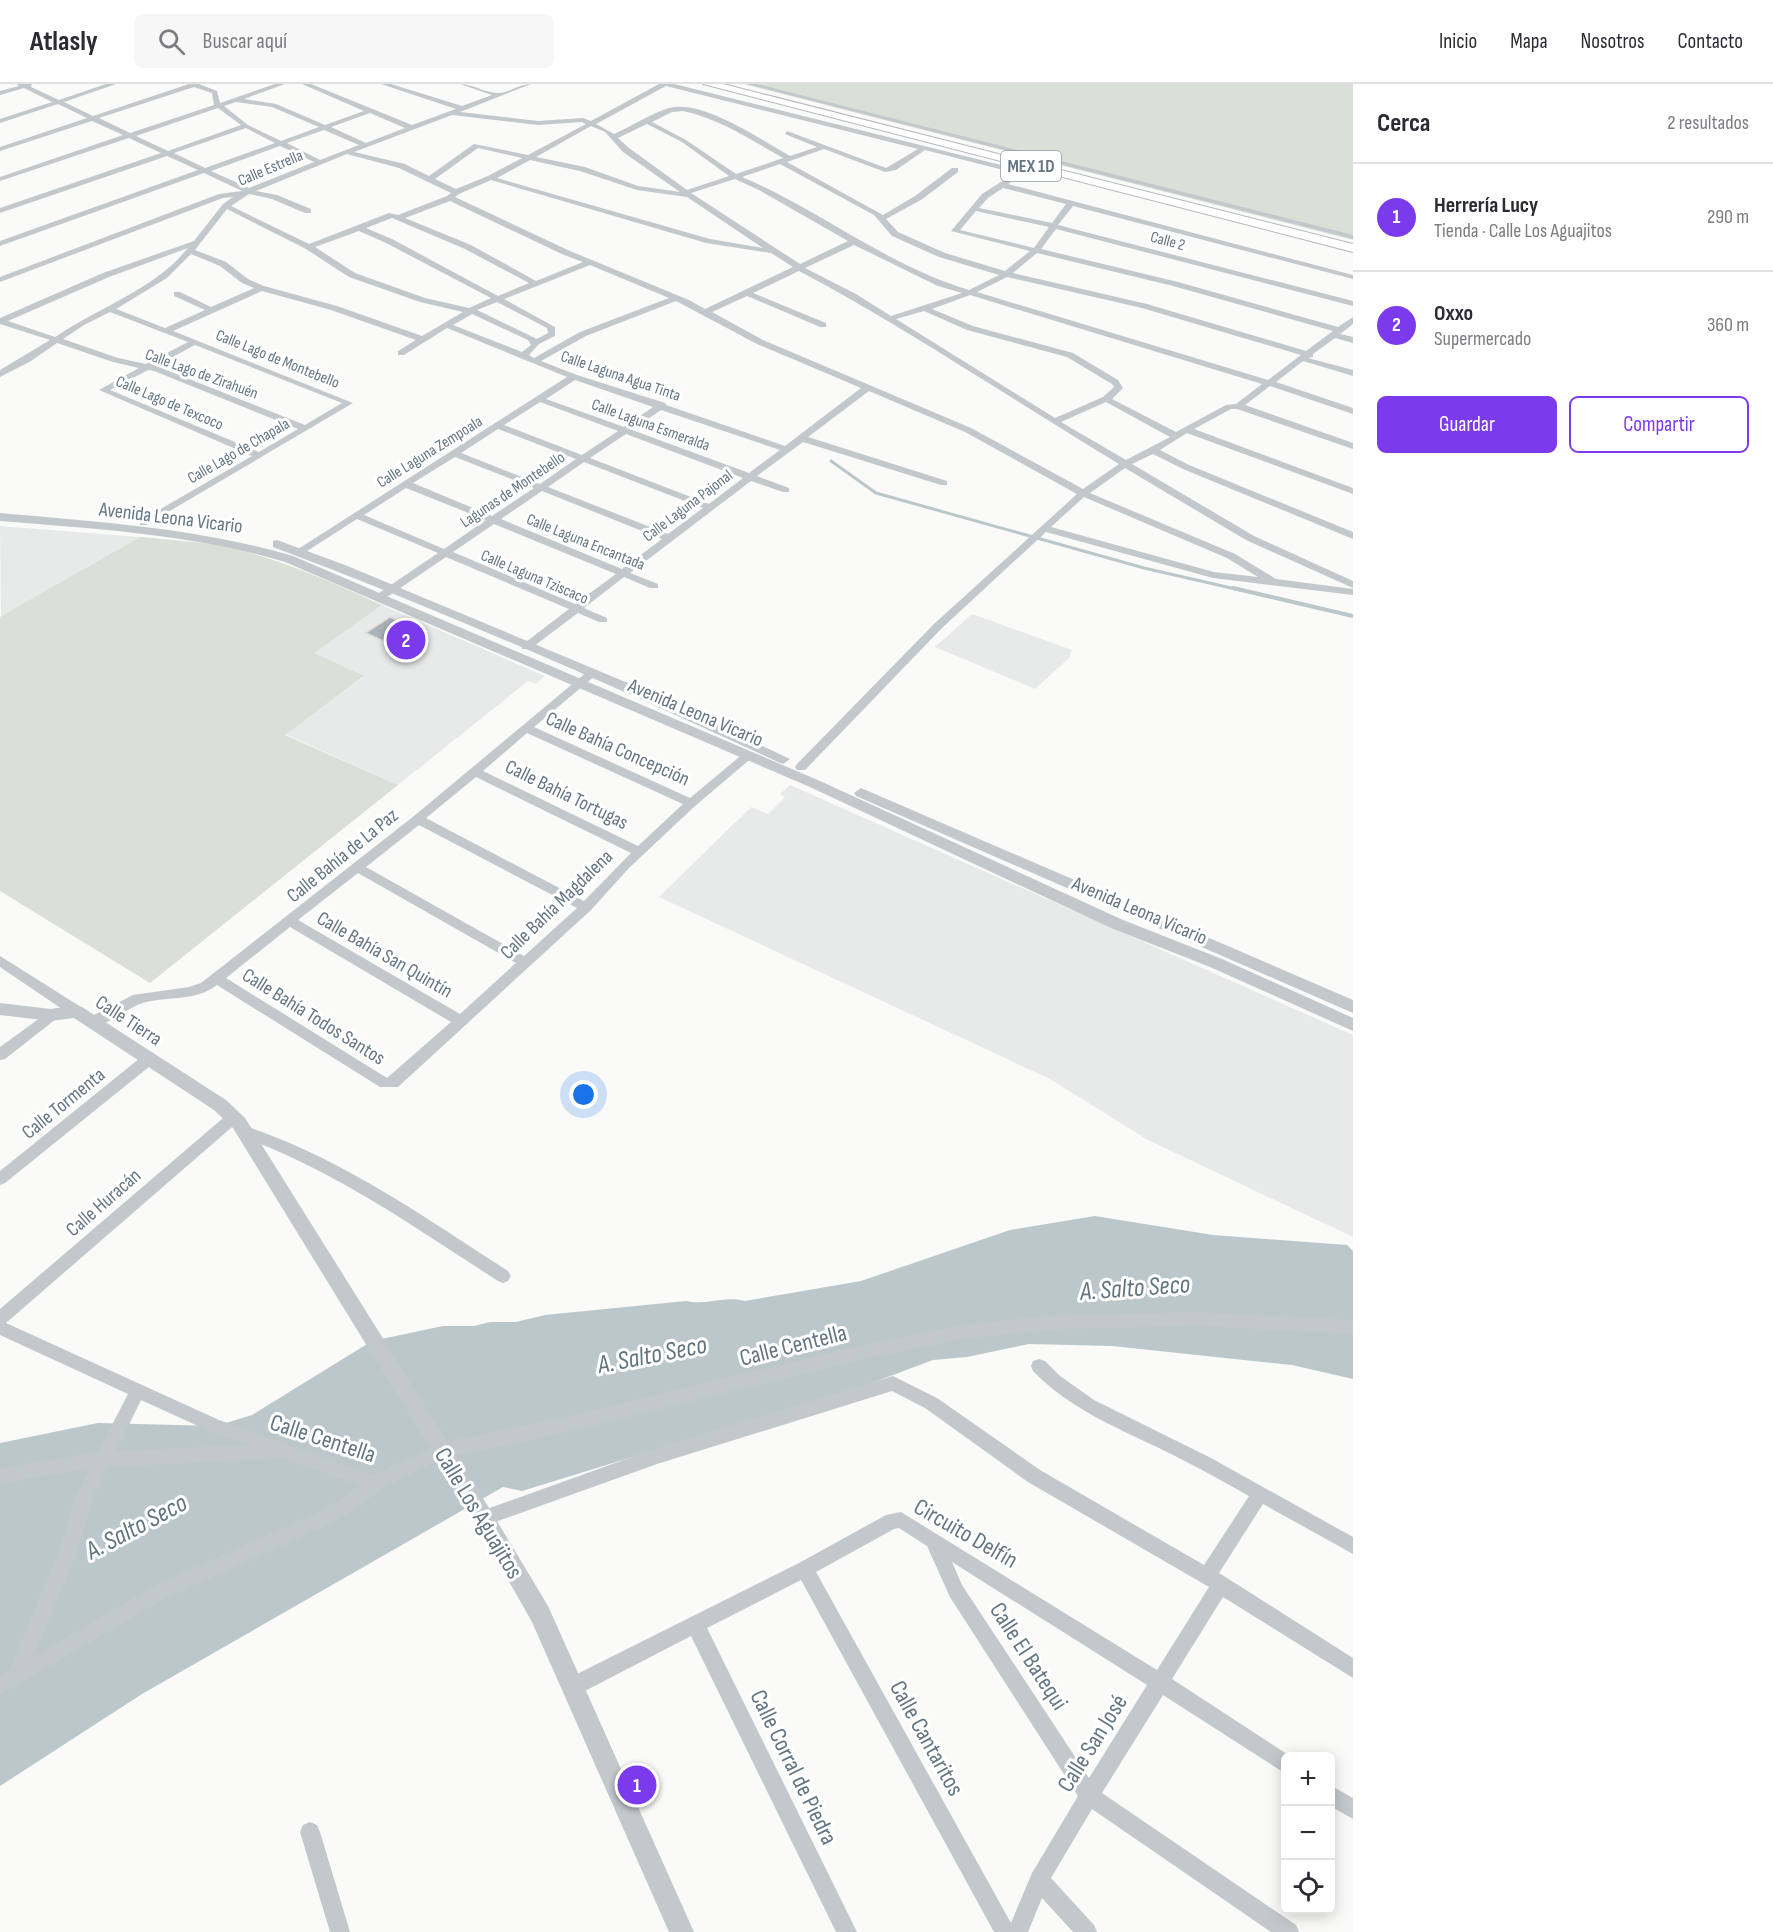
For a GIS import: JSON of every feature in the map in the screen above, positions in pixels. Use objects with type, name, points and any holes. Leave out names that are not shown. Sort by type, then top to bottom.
[{"type":"highway","name":"MEX 1D","points":[[709,84],[1353,248]]},
{"type":"street","points":[[0,121],[113,84]]},
{"type":"street","points":[[0,149],[194,84],[215,93],[217,104],[246,126],[321,163]]},
{"type":"street","points":[[259,84],[267,88]]},
{"type":"street","points":[[0,179],[282,84]]},
{"type":"street","points":[[305,84],[412,128]]},
{"type":"street","points":[[384,84],[463,109]]},
{"type":"street","points":[[463,84],[499,95]]},
{"type":"street","name":"Calle Estrella","points":[[0,374],[28,359],[53,340],[164,276],[192,247],[225,206],[245,192],[528,84]]},
{"type":"street","points":[[399,218],[491,178],[665,84],[1021,172],[1044,177],[1066,175]]},
{"type":"street","points":[[749,84],[1353,237]]},
{"type":"street","points":[[0,93],[25,85],[245,192],[274,197],[308,211]]},
{"type":"street","points":[[232,99],[274,105],[365,145]]},
{"type":"street","points":[[614,137],[646,121],[681,109],[718,121],[849,196],[883,218],[901,238],[929,247],[942,255],[1144,306],[1353,373]]},
{"type":"street","points":[[0,244],[370,111]]},
{"type":"street","points":[[453,113],[538,123],[574,120],[591,123],[614,137],[626,150],[687,194],[798,267],[853,296],[1054,422],[1250,538],[1353,585]]},
{"type":"street","points":[[646,121],[684,141],[734,176],[762,188],[853,242],[905,268],[968,293],[1270,383],[1353,411]]},
{"type":"street","points":[[0,211],[246,126]]},
{"type":"street","points":[[787,133],[885,170],[893,168],[925,147]]},
{"type":"street","points":[[430,179],[477,146],[601,174],[637,188],[687,194],[824,147]]},
{"type":"street","points":[[345,152],[402,166],[430,179],[453,195],[591,262],[706,312],[760,342],[866,389],[968,430],[1083,493],[1231,556],[1274,583]]},
{"type":"street","points":[[883,218],[912,202],[955,170]]},
{"type":"street","points":[[1021,172],[985,196],[955,231],[1175,284],[1337,333],[1353,340]]},
{"type":"street","points":[[491,178],[709,241],[775,251]]},
{"type":"street","points":[[1002,185],[1353,277]]},
{"type":"street","points":[[0,280],[222,196],[245,192]]},
{"type":"street","points":[[889,319],[968,293],[1009,273],[1035,250],[1070,204]]},
{"type":"street","points":[[225,206],[309,247],[352,275],[423,300],[469,311],[532,338],[536,343]]},
{"type":"street","name":"Calle 2","points":[[975,209],[1014,219],[1052,225],[1353,304]]},
{"type":"street","points":[[309,247],[390,214],[468,247],[536,284]]},
{"type":"street","points":[[357,227],[480,289],[494,300],[551,327],[552,334],[536,343],[524,355]]},
{"type":"street","points":[[706,312],[853,242]]},
{"type":"street","points":[[0,321],[106,275],[192,247],[261,288],[334,308],[424,340]]},
{"type":"street","points":[[401,353],[469,311],[591,262]]},
{"type":"street","points":[[167,330],[261,288]]},
{"type":"street","points":[[747,293],[824,325]]},
{"type":"street","points":[[177,294],[211,310]]},
{"type":"street","points":[[536,360],[583,334],[676,298]]},
{"type":"street","points":[[924,308],[970,328],[1084,362],[1115,382],[1119,388],[1106,399],[1054,422]]},
{"type":"street","name":"Calle Lago de Montebello","points":[[110,309],[349,403]]},
{"type":"street","points":[[1238,406],[1307,357],[1353,320]]},
{"type":"street","name":"Calle Lago de Zirahuén","points":[[0,321],[53,340],[146,367],[305,428]]},
{"type":"street","name":"Calle Laguna Agua Tinta","points":[[447,325],[574,377],[786,449]]},
{"type":"street","points":[[146,367],[195,342]]},
{"type":"street","name":"Calle Lago de Texcoco","points":[[146,367],[103,390],[258,455]]},
{"type":"street","name":"Calle Laguna Zempoala","points":[[300,551],[574,377]]},
{"type":"street","name":"Calle Laguna Pajonal","points":[[526,647],[866,389]]},
{"type":"street","name":"Calle Laguna Esmeralda","points":[[539,399],[786,490]]},
{"type":"street","points":[[1106,399],[1176,436]]},
{"type":"street","name":"Calle Lago de Chapala","points":[[143,523],[349,403]]},
{"type":"street","name":"Lagunas de Montebello","points":[[386,593],[662,405]]},
{"type":"street","points":[[801,767],[923,640],[1083,493],[1125,464],[1186,429],[1229,407],[1238,406],[1353,446]]},
{"type":"street","points":[[497,426],[709,507]]},
{"type":"street","points":[[1186,429],[1353,491]]},
{"type":"street","points":[[801,438],[944,483]]},
{"type":"street","points":[[1153,450],[1353,536]]},
{"type":"street","points":[[454,453],[668,538]]},
{"type":"street","name":"Calle Laguna Encantada","points":[[406,484],[654,586]]},
{"type":"street","name":"Avenida Leona Vicario","points":[[0,506],[240,534],[300,551],[386,593],[801,767],[1353,1007]]},
{"type":"street","name":"Calle Laguna Tziscaco","points":[[357,515],[603,620]]},
{"type":"street","name":"Avenida Leona Vicario","points":[[0,517],[187,535],[244,545],[386,593],[526,647],[748,756],[1117,924],[1216,963],[1353,1025]]},
{"type":"street","points":[[1043,528],[1213,575],[1353,592]]},
{"type":"street","name":"Calle Bahía de La Paz","points":[[93,1022],[138,999],[191,992],[216,978],[418,819],[587,678]]},
{"type":"street","name":"Calle Bahía Concepción","points":[[528,729],[692,803]]},
{"type":"street","name":"Calle Bahía Magdalena","points":[[393,1083],[586,908],[625,865],[692,803],[748,756]]},
{"type":"street","name":"Calle Bahía Tortugas","points":[[476,772],[640,852]]},
{"type":"street","points":[[418,819],[586,908]]},
{"type":"street","points":[[357,867],[525,962]]},
{"type":"street","name":"Calle Bahía San Quintín","points":[[290,921],[461,1021]]},
{"type":"street","name":"Calle Tierra","points":[[0,961],[150,1058],[240,1124]]},
{"type":"street","name":"Calle Bahía Todos Santos","points":[[216,978],[385,1083],[393,1083]]},
{"type":"street","points":[[0,1009],[51,1015],[76,1011]]},
{"type":"street","points":[[0,1055],[51,1015]]},
{"type":"street","name":"Calle Tormenta","points":[[0,1179],[150,1058]]},
{"type":"street","points":[[240,1124],[315,1160],[503,1276]]},
{"type":"street","name":"Calle Huracán","points":[[0,1319],[240,1124]]},
{"type":"street","name":"Calle Los Aguajitos","points":[[240,1124],[484,1518],[540,1614],[682,1932]]},
{"type":"street","name":"Calle Centella","points":[[0,1328],[137,1392],[282,1450],[375,1483],[441,1451],[560,1426],[854,1354],[968,1331],[1061,1322],[1197,1319],[1353,1327]]},
{"type":"street","points":[[1039,1366],[1055,1384],[1075,1400],[1184,1451],[1353,1546]]},
{"type":"street","points":[[484,1518],[657,1456],[893,1383],[931,1403],[1034,1476],[1213,1581],[1353,1669]]},
{"type":"street","points":[[16,1676],[68,1552],[85,1495],[137,1392]]},
{"type":"street","points":[[0,1476],[102,1460],[282,1450]]},
{"type":"street","points":[[0,1686],[160,1592],[320,1520],[349,1504],[375,1483]]},
{"type":"street","name":"Calle San José","points":[[1018,1932],[1039,1880],[1161,1683],[1260,1494]]},
{"type":"street","name":"Circuito Delfín","points":[[574,1686],[805,1569],[892,1521],[901,1520],[1161,1683],[1281,1762]]},
{"type":"street","name":"Calle El Batequi","points":[[933,1540],[956,1591],[1089,1796]]},
{"type":"street","name":"Calle Cantaritos","points":[[805,1569],[1005,1932]]},
{"type":"street","name":"Calle Corral de Piedra","points":[[695,1624],[847,1932]]},
{"type":"street","points":[[1089,1796],[1289,1932]]},
{"type":"street","points":[[1335,1797],[1353,1809]]},
{"type":"street","points":[[309,1832],[340,1932]]},
{"type":"street","points":[[1039,1880],[1087,1932]]},
{"type":"shaded area","points":[[743,84],[1353,84],[1353,240]]},
{"type":"shaded area","points":[[0,526],[12,527],[140,537],[1,617]]},
{"type":"shaded area","points":[[140,537],[205,543],[247,552],[306,572],[382,605],[314,653],[364,676],[285,735],[398,785],[150,983],[0,891],[0,617]]},
{"type":"shaded area","points":[[382,605],[545,676],[536,684],[528,681],[398,785],[285,734],[364,677],[313,653]]},
{"type":"shaded area","points":[[972,614],[1072,650],[1069,658],[1035,689],[935,647]]},
{"type":"shaded area","points":[[790,785],[1353,1035],[1353,1237],[1148,1140],[1050,1079],[659,897],[751,807],[768,814],[785,797],[780,794]]},
{"type":"water","name":"A. Salto Seco","points":[[1095,1216],[1213,1235],[1347,1245],[1353,1251],[1353,1379],[1292,1365],[1112,1346],[1029,1344],[967,1357],[933,1360],[869,1384],[522,1491],[503,1487],[142,1694],[0,1786],[0,1443],[98,1423],[216,1426],[252,1415],[372,1341],[443,1326],[516,1322],[545,1315],[686,1301],[738,1299],[745,1301],[861,1281],[1010,1230]]},
{"type":"building","points":[[390,617],[424,632],[401,649],[366,633]]},
{"type":"waterway","points":[[831,461],[876,493],[1144,568],[1240,590]]},
{"type":"waterway","points":[[1233,588],[1353,616]]},
{"type":"place","name":"Oxxo","points":[[406,640]]},
{"type":"place","name":"Herrería Lucy","points":[[637,1785]]}]
